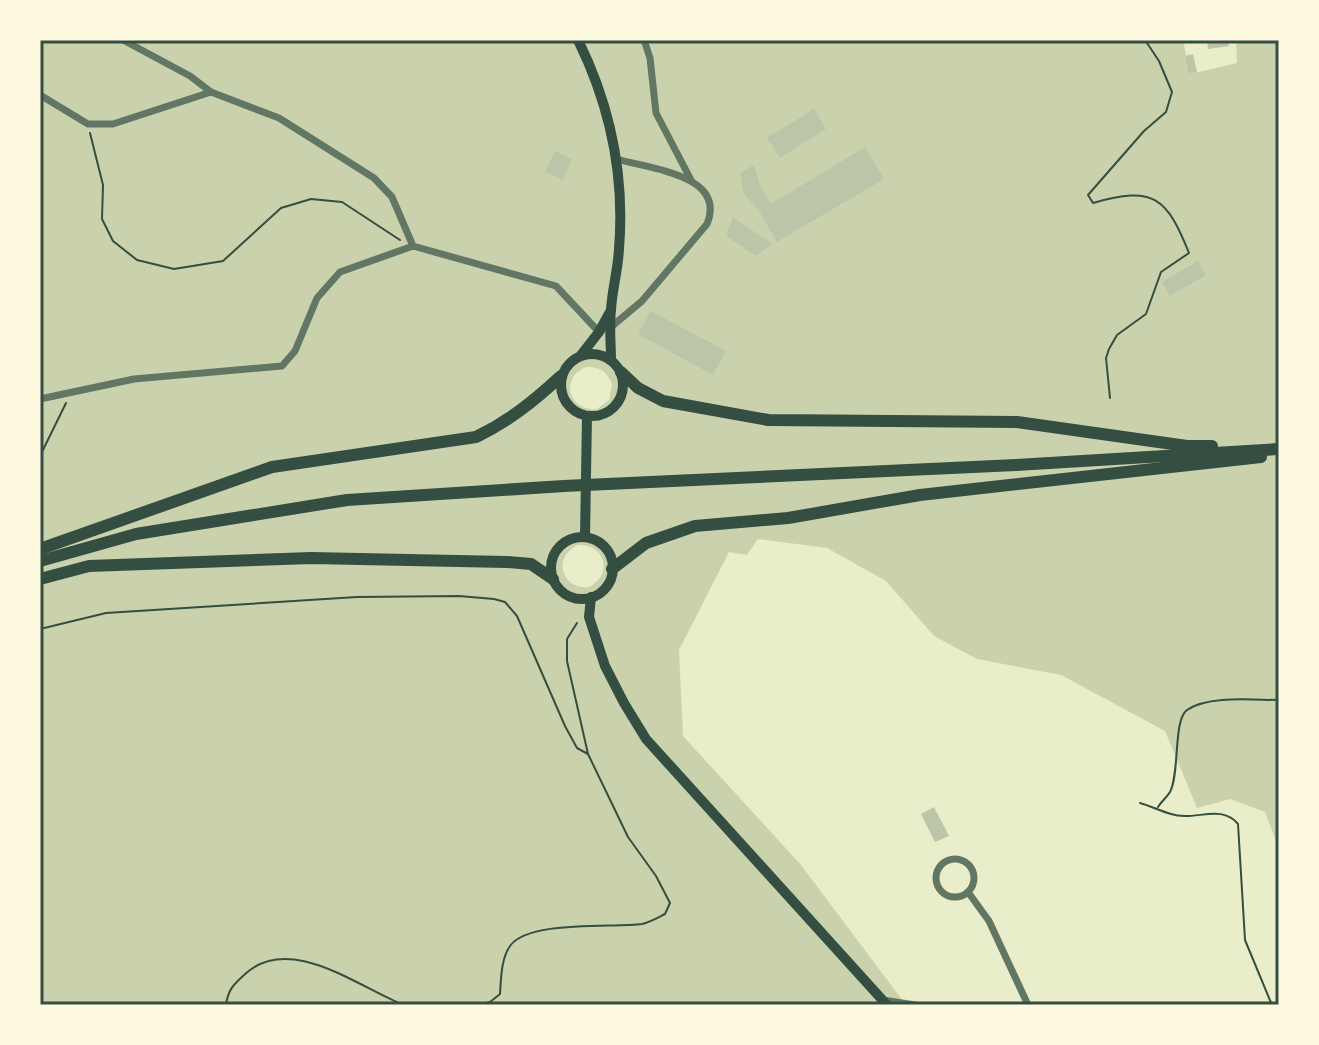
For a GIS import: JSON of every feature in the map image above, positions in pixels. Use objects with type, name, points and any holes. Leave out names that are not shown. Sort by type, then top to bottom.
[{"type":"highway","points":[[621,372],[638,388],[663,401],[768,420],[1017,422],[1187,446],[1279,450]]},
{"type":"highway","points":[[40,549],[272,467],[476,437],[507,422],[561,376]]},
{"type":"highway","points":[[40,561],[136,534],[347,500],[1279,450]]},
{"type":"highway","points":[[612,569],[646,543],[695,526],[788,518],[920,495],[1219,464],[1279,450]]},
{"type":"highway","points":[[40,579],[89,566],[311,558],[531,564],[553,579]]},
{"type":"main road","points":[[578,40],[596,77],[612,128],[620,187],[619,251],[611,310],[611,360]]},
{"type":"main road","points":[[581,355],[602,355],[621,372],[623,391],[613,408],[596,416],[576,413],[562,397],[561,376],[599,332],[611,310]]},
{"type":"main road","points":[[585,537],[587,416]]},
{"type":"main road","points":[[585,537],[608,551],[612,569],[606,586],[591,597],[582,599],[564,594],[553,579],[551,570],[555,553],[567,541],[585,537]]},
{"type":"main road","points":[[591,597],[589,617],[605,666],[646,739],[885,1003]]},
{"type":"street","points":[[123,40],[190,76],[211,92],[279,118],[374,178],[392,197],[413,246]]},
{"type":"street","points":[[644,40],[650,58],[656,113],[691,180]]},
{"type":"street","points":[[40,95],[88,124],[113,124],[211,92]]},
{"type":"street","points":[[611,327],[642,301],[707,224],[712,213],[705,189],[691,180],[617,159]]},
{"type":"street","points":[[40,399],[134,379],[282,366],[295,351],[317,298],[340,272],[413,246],[556,286],[599,332]]},
{"type":"street","points":[[955,859],[969,866],[974,879],[968,892],[954,897],[938,887],[936,876],[942,865],[955,859]]},
{"type":"street","points":[[968,892],[989,921],[1028,1005]]},
{"type":"street","points":[[885,1003],[915,1005]]},
{"type":"path","points":[[1110,398],[1106,366],[1109,349],[1117,335],[1146,314],[1161,272],[1189,253],[1170,212],[1157,201],[1138,195],[1093,203],[1088,195],[1144,131],[1166,112],[1172,92],[1159,61],[1145,40]]},
{"type":"path","points":[[88,124],[103,185],[102,219],[113,241],[137,260],[174,269],[223,261],[281,208],[311,199],[342,202],[365,215],[391,236],[413,246]]},
{"type":"path","points":[[40,456],[70,393]]},
{"type":"path","points":[[40,629],[106,613],[156,609],[357,597],[459,596],[494,599],[505,602],[517,616],[565,726],[577,748],[588,754]]},
{"type":"path","points":[[478,1005],[490,1002],[500,994],[504,959],[511,944],[522,937],[576,925],[646,923],[665,914],[670,903],[656,876],[628,837],[588,754],[567,661],[567,639],[576,623],[589,617]]},
{"type":"path","points":[[1157,808],[1170,792],[1178,760],[1179,722],[1186,710],[1205,703],[1279,700]]},
{"type":"path","points":[[1140,803],[1173,815],[1199,816],[1221,812],[1233,817],[1238,824],[1245,940],[1272,1005]]},
{"type":"path","points":[[226,1005],[228,990],[251,968],[274,959],[299,958],[404,1005]]},
{"type":"green space","points":[[40,40],[1183,40],[1190,74],[1237,63],[1236,40],[1279,40],[1279,848],[1265,812],[1230,799],[1197,808],[1165,731],[1061,675],[977,659],[934,636],[886,581],[827,548],[758,539],[747,555],[729,552],[679,650],[683,736],[801,865],[906,1005],[40,1005]],"holes":[[[586,367],[603,371],[612,385],[609,400],[597,409],[580,405],[571,393],[572,379]],[[578,545],[595,549],[603,561],[602,575],[589,587],[572,583],[563,571],[565,557]]]},
{"type":"building","points":[[1207,40],[1228,40],[1229,46],[1208,49]]},
{"type":"building","points":[[1193,54],[1197,72],[1189,74],[1185,56]]},
{"type":"building","points":[[814,109],[826,129],[780,158],[767,138]]},
{"type":"building","points":[[865,147],[884,179],[777,242],[759,211],[744,194],[740,173],[754,165],[761,188],[771,204]]},
{"type":"building","points":[[555,151],[572,159],[563,180],[545,172]]},
{"type":"building","points":[[733,217],[772,244],[756,256],[726,236]]},
{"type":"building","points":[[1198,261],[1206,275],[1170,296],[1162,282]]},
{"type":"building","points":[[651,311],[726,351],[713,375],[638,334]]},
{"type":"building","points":[[934,807],[949,836],[935,842],[921,814]]}]
